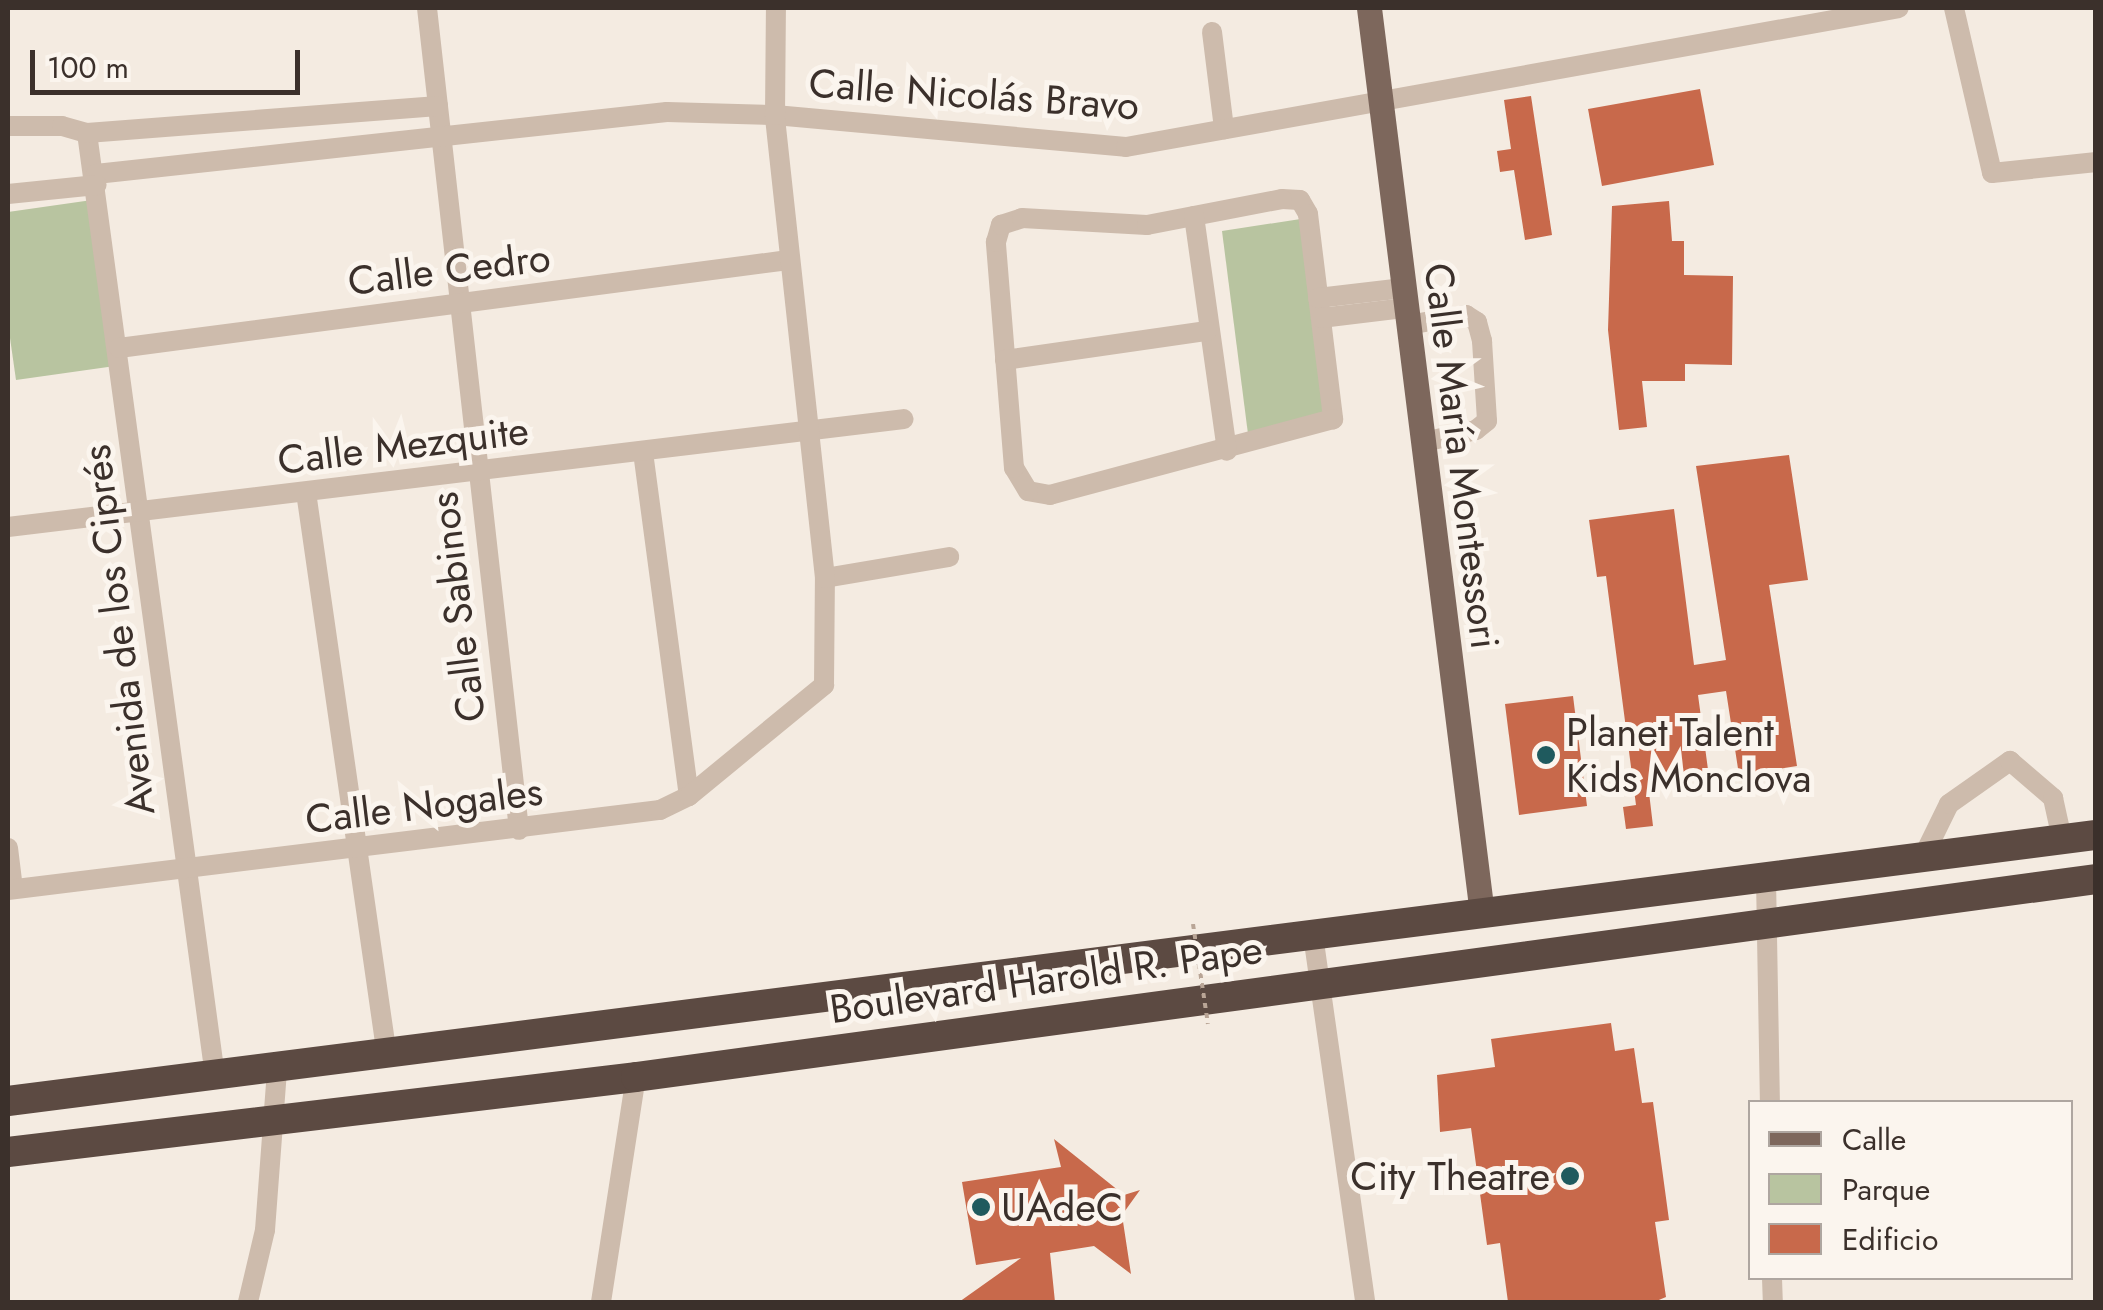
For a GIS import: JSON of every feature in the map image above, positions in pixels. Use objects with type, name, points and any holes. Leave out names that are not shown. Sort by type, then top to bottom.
[{"type":"highway","name":"Boulevard Harold R. Pape","points":[[8,1101],[277,1069],[386,1049],[2096,835]]},
{"type":"highway","name":"Boulevard Harold R. Pape","points":[[10,1155],[636,1077],[1320,981],[2096,880]]},
{"type":"main road","name":"Calle María Montessori","points":[[1369,8],[1482,914]]},
{"type":"street","name":"Calle Sabinos","points":[[427,8],[519,830]]},
{"type":"street","points":[[776,8],[775,115],[825,578],[949,557]]},
{"type":"street","name":"Calle Nicolás Bravo","points":[[8,194],[97,179],[612,115],[775,115],[1104,147],[1899,8]]},
{"type":"street","points":[[1954,8],[1992,173],[2096,162]]},
{"type":"street","points":[[1212,32],[1224,129]]},
{"type":"street","points":[[8,126],[62,126],[88,134],[438,106]]},
{"type":"street","name":"Avenida de los Ciprés","points":[[88,134],[119,348],[182,867],[216,1076]]},
{"type":"street","points":[[1300,200],[1308,214],[1320,308],[1336,416],[1314,429],[1050,495],[1028,491],[1014,468],[996,242],[1005,221],[1115,228],[1300,200]]},
{"type":"street","points":[[1194,216],[1226,450]]},
{"type":"street","name":"Calle Cedro","points":[[119,348],[788,260]]},
{"type":"street","points":[[1320,308],[1405,307],[1466,315],[1477,322],[1482,341],[1487,421],[1476,430],[1424,442]]},
{"type":"street","points":[[1005,360],[1207,331]]},
{"type":"street","name":"Calle Mezquite","points":[[8,527],[904,419]]},
{"type":"street","points":[[643,452],[689,796]]},
{"type":"street","points":[[306,492],[386,1049]]},
{"type":"street","name":"Calle Nogales","points":[[10,890],[660,810],[689,796],[828,677],[825,578]]},
{"type":"street","points":[[1923,857],[1949,804],[2010,761],[2053,798],[2062,839]]},
{"type":"street","points":[[8,848],[10,890]]},
{"type":"street","points":[[1766,878],[1770,1100]]},
{"type":"street","points":[[1314,935],[1365,1302]]},
{"type":"street","points":[[248,1302],[278,1122],[277,1069]]},
{"type":"street","points":[[601,1302],[636,1077]]},
{"type":"path","points":[[1194,924],[1208,1024]]},
{"type":"green space","points":[[92,200],[115,366],[16,380],[8,324],[8,212]]},
{"type":"green space","points":[[1307,218],[1330,411],[1248,434],[1222,231]]},
{"type":"building","points":[[1700,89],[1714,165],[1602,186],[1588,109]]},
{"type":"building","points":[[1531,96],[1552,235],[1525,240],[1514,170],[1500,172],[1497,151],[1511,149],[1504,100]]},
{"type":"building","points":[[1669,201],[1672,241],[1684,241],[1684,275],[1733,276],[1732,365],[1685,364],[1685,381],[1642,381],[1647,427],[1619,430],[1608,330],[1612,206]]},
{"type":"building","points":[[1789,455],[1808,580],[1769,585],[1797,766],[1739,775],[1726,691],[1698,695],[1709,777],[1648,784],[1653,826],[1626,829],[1623,807],[1636,805],[1606,576],[1597,577],[1589,520],[1674,509],[1694,665],[1726,660],[1696,466]]},
{"type":"building","name":"Planet Talent Kids Monclova","points":[[1573,696],[1587,806],[1519,815],[1505,704]]},
{"type":"building","name":"City Theatre","points":[[1611,1023],[1615,1051],[1634,1048],[1642,1103],[1653,1102],[1669,1220],[1655,1222],[1666,1297],[1654,1302],[1508,1302],[1500,1243],[1487,1245],[1471,1128],[1440,1132],[1437,1075],[1495,1067],[1491,1039]]},
{"type":"building","points":[[1054,1139],[1124,1195],[1140,1190],[1122,1215],[1131,1274],[1094,1246],[1050,1253],[1055,1302],[959,1302],[1021,1258],[976,1265],[962,1182],[1061,1167]]},
{"type":"place","name":"Planet Talent Kids Monclova","points":[[1546,755]]},
{"type":"place","name":"City Theatre","points":[[1570,1176]]},
{"type":"place","name":"UAdeC","points":[[981,1207]]}]
